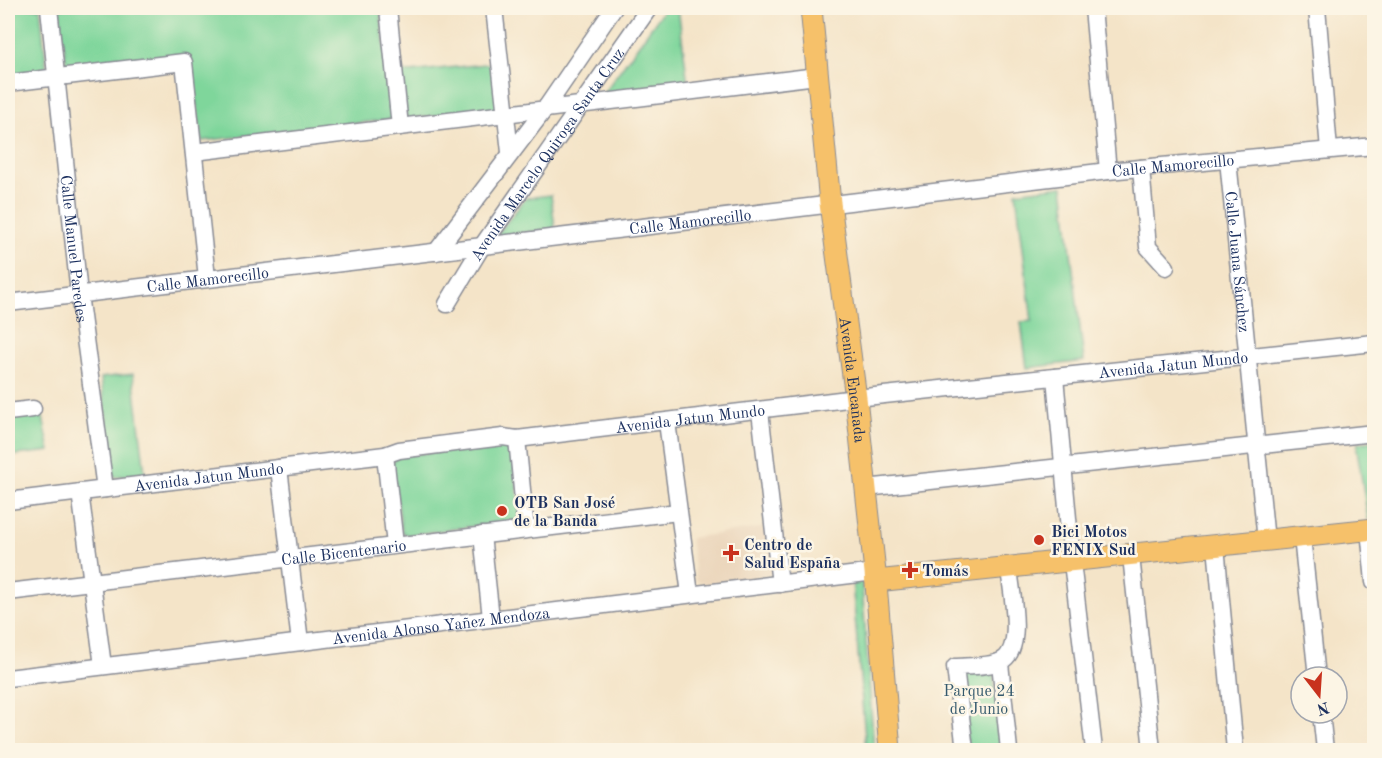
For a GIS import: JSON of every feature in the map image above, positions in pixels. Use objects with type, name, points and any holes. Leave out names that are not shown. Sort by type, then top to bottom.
[{"type":"main road","name":"Avenida Encañada","points":[[811,8],[830,203],[866,488],[890,750]]},
{"type":"main road","name":"Avenida Alonso Yañez Mendoza","points":[[875,577],[1072,562],[1372,529]]},
{"type":"street","name":"Calle Manuel Paredes","points":[[49,8],[79,294],[105,489]]},
{"type":"street","points":[[388,8],[400,127]]},
{"type":"street","points":[[494,8],[510,152]]},
{"type":"street","name":"Avenida Marcelo Quiroga Santa Cruz","points":[[447,304],[482,246],[649,8]]},
{"type":"street","points":[[1093,8],[1108,171]]},
{"type":"street","points":[[1317,8],[1329,150]]},
{"type":"street","name":"Avenida Marcelo Quiroga Santa Cruz","points":[[436,252],[545,109],[610,10]]},
{"type":"street","points":[[8,83],[183,62],[207,278]]},
{"type":"street","points":[[194,152],[817,76]]},
{"type":"street","name":"Calle Mamorecillo","points":[[8,303],[1108,171],[1374,146]]},
{"type":"street","name":"Calle Juana Sánchez","points":[[1228,160],[1266,541]]},
{"type":"street","points":[[1141,168],[1148,247],[1166,267]]},
{"type":"street","name":"Avenida Jatun Mundo","points":[[8,501],[385,455],[399,450],[503,438],[517,439],[856,398],[1374,343]]},
{"type":"street","points":[[1055,377],[1072,562],[1094,750]]},
{"type":"street","points":[[8,412],[33,409]]},
{"type":"street","points":[[760,411],[780,584]]},
{"type":"street","points":[[667,422],[690,594]]},
{"type":"street","points":[[866,488],[1374,434]]},
{"type":"street","points":[[517,439],[526,530]]},
{"type":"street","points":[[385,455],[394,545]]},
{"type":"street","points":[[279,468],[300,642]]},
{"type":"street","points":[[80,492],[94,582],[103,666]]},
{"type":"street","name":"Calle Bicentenario","points":[[8,592],[678,512]]},
{"type":"street","points":[[1372,529],[1374,582]]},
{"type":"street","points":[[482,535],[491,618]]},
{"type":"street","points":[[1302,537],[1316,665]]},
{"type":"street","points":[[1216,546],[1235,750]]},
{"type":"street","points":[[1131,556],[1152,750]]},
{"type":"street","points":[[965,750],[955,667],[1000,663],[1010,655],[1015,639],[1009,568]]},
{"type":"street","name":"Avenida Alonso Yañez Mendoza","points":[[8,678],[690,594],[875,577]]},
{"type":"street","points":[[1000,663],[1009,750]]},
{"type":"street","points":[[1322,725],[1325,750]]},
{"type":"shaded area","name":"Centro de Salud España","points":[[767,527],[773,569],[770,575],[706,584],[696,580],[690,538]]},
{"type":"green space","points":[[8,8],[40,8],[47,72],[8,76]]},
{"type":"green space","points":[[59,8],[380,8],[393,119],[202,141],[189,56],[67,70]]},
{"type":"green space","points":[[665,8],[678,8],[688,84],[603,94]]},
{"type":"green space","points":[[494,63],[499,109],[406,119],[402,73]]},
{"type":"green space","points":[[1063,186],[1084,361],[1027,368],[1021,322],[1032,321],[1016,192]]},
{"type":"green space","points":[[551,195],[555,229],[496,236],[526,198]]},
{"type":"green space","points":[[133,374],[145,473],[114,477],[101,378]]},
{"type":"green space","points":[[42,413],[50,451],[8,456],[8,418]]},
{"type":"green space","points":[[1374,441],[1374,518],[1368,519],[1357,449],[1358,443]]},
{"type":"green space","points":[[505,444],[513,449],[520,516],[514,521],[407,535],[402,532],[392,463],[399,456]]},
{"type":"green space","points":[[852,580],[864,580],[862,585],[874,750],[866,750]]},
{"type":"green space","name":"Parque 24 de Junio","points":[[993,671],[1002,750],[968,750],[959,674]]},
{"type":"place","name":"OTB San José de la Banda","points":[[502,511]]},
{"type":"place","name":"Bici Motos FENIX Sud","points":[[1039,540]]},
{"type":"place","name":"Centro de Salud España","points":[[731,553]]},
{"type":"place","name":"Tomás","points":[[910,570]]}]
